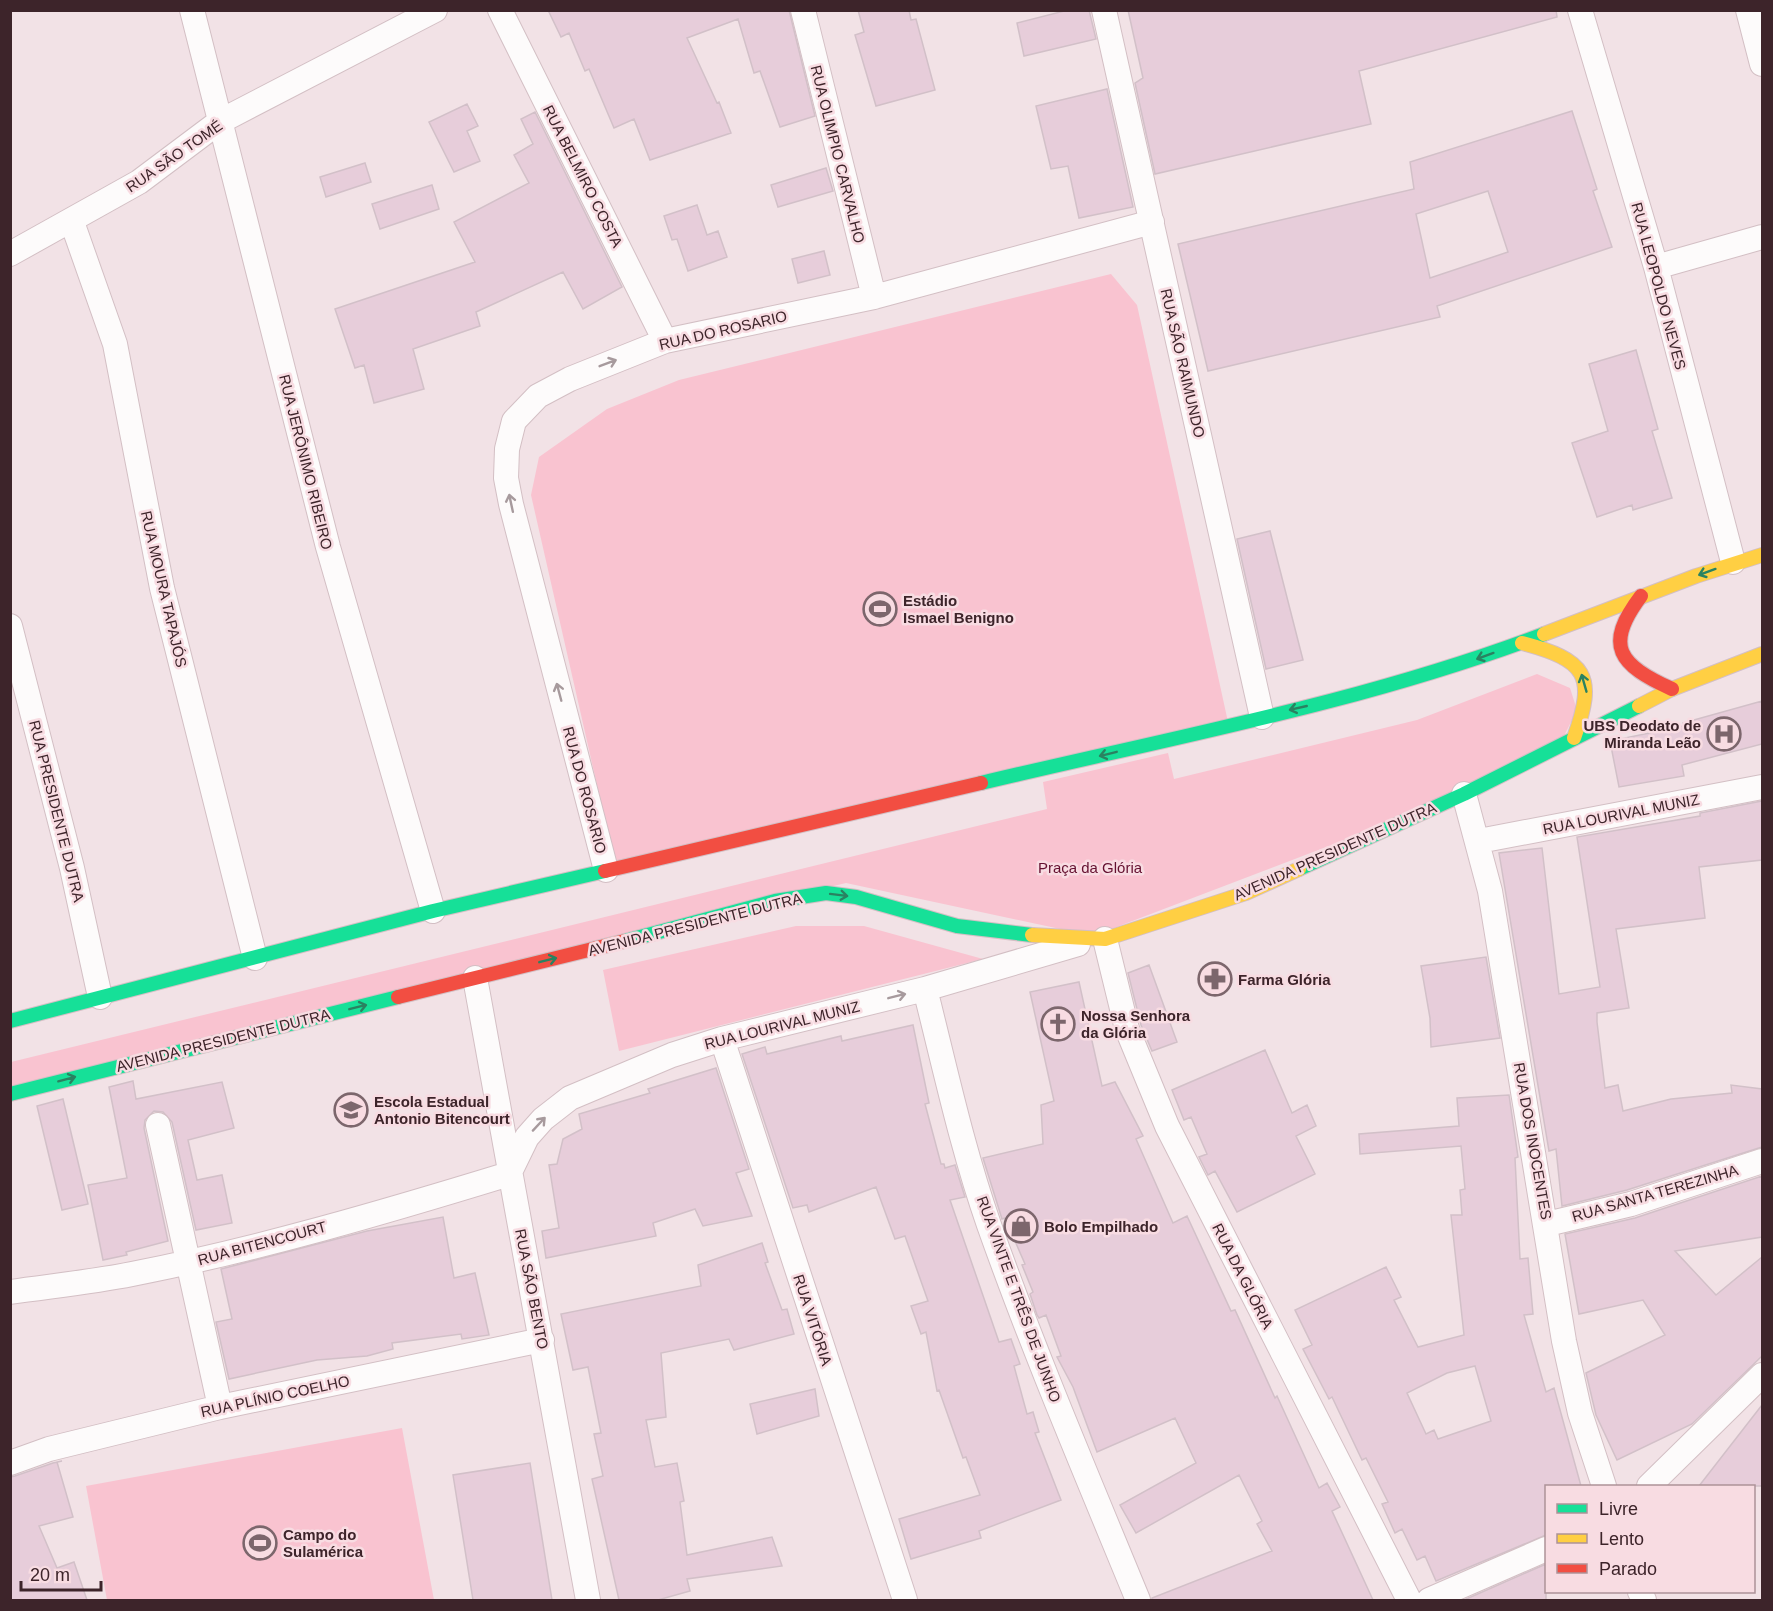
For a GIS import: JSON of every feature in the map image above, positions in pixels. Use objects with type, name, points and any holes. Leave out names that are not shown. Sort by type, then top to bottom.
[{"type":"street","name":"RUA JERÔNIMO RIBEIRO","points":[[192,10],[328,546],[433,911]]},
{"type":"street","name":"RUA SÃO TOMÉ","points":[[10,254],[72,222],[139,182],[219,122],[435,10]]},
{"type":"street","name":"RUA BELMIRO COSTA","points":[[500,10],[665,341]]},
{"type":"street","name":"RUA OLIMPIO CARVALHO","points":[[803,10],[874,297]]},
{"type":"street","name":"RUA SÃO RAIMUNDO","points":[[1104,10],[1262,717]]},
{"type":"street","name":"RUA LEOPOLDO NEVES","points":[[1580,10],[1656,267],[1733,562]]},
{"type":"street","points":[[1748,10],[1762,64]]},
{"type":"street","name":"RUA MOURA TAPAJÓS","points":[[72,222],[116,344],[162,588],[255,958]]},
{"type":"street","name":"RUA DO ROSARIO","points":[[606,870],[511,504],[506,477],[507,449],[514,421],[538,396],[578,375],[665,341],[874,297],[1152,222]]},
{"type":"street","points":[[1656,267],[1762,237]]},
{"type":"street","points":[[10,1021],[433,911],[1262,717],[1434,674],[1522,643],[1733,562],[1762,555]]},
{"type":"street","points":[[1641,596],[1621,624],[1620,643],[1623,653],[1645,677],[1672,689]]},
{"type":"street","name":"RUA PRESIDENTE DUTRA","points":[[10,626],[72,868],[100,998]]},
{"type":"street","points":[[1522,643],[1552,649],[1567,656],[1579,667],[1587,695],[1585,712],[1574,738]]},
{"type":"street","name":"AVENIDA PRESIDENTE DUTRA","points":[[10,1094],[775,901],[826,893],[856,897],[957,926],[1100,939],[1246,893],[1464,794],[1672,689],[1762,654]]},
{"type":"street","name":"RUA LOURIVAL MUNIZ","points":[[1479,841],[1762,787]]},
{"type":"street","name":"RUA DOS INOCENTES","points":[[1464,794],[1479,841],[1490,891],[1547,1224],[1564,1341],[1580,1413],[1604,1485]]},
{"type":"street","name":"RUA LOURIVAL MUNIZ","points":[[509,1174],[527,1137],[543,1119],[570,1098],[672,1055],[722,1039],[925,989],[1100,939]]},
{"type":"street","name":"RUA DA GLÓRIA","points":[[1100,939],[1126,1029],[1167,1126],[1409,1599]]},
{"type":"street","name":"RUA SÃO BENTO","points":[[475,978],[588,1600]]},
{"type":"street","name":"RUA VINTE E TRÊS DE JUNHO","points":[[925,989],[969,1164],[989,1224],[1033,1344],[1138,1600]]},
{"type":"street","name":"RUA VITÓRIA","points":[[722,1039],[905,1600]]},
{"type":"street","points":[[158,1125],[220,1407]]},
{"type":"street","name":"RUA SANTA TEREZINHA","points":[[1547,1224],[1631,1204],[1762,1161]]},
{"type":"street","name":"RUA BITENCOURT","points":[[10,1292],[129,1275],[189,1262],[395,1208],[509,1174]]},
{"type":"street","name":"RUA PLÍNIO COELHO","points":[[10,1463],[49,1449],[220,1407],[542,1340]]},
{"type":"street","points":[[1650,1485],[1762,1375]]},
{"type":"street","points":[[1409,1599],[1545,1549]]},
{"type":"green space","name":"Estádio Ismael Benigno","points":[[1111,274],[1137,305],[1228,722],[615,864],[531,495],[539,457],[607,409],[679,380]]},
{"type":"green space","name":"Praça da Glória","points":[[1537,674],[1570,688],[1577,710],[1563,738],[1376,828],[1093,936],[846,883],[11,1088],[11,1062],[1047,809],[1043,782],[1168,753],[1174,779],[1417,720]]},
{"type":"green space","points":[[796,926],[864,926],[983,959],[619,1051],[603,970]]},
{"type":"green space","name":"Campo do Sulamérica","points":[[402,1428],[434,1600],[107,1600],[86,1486]]},
{"type":"building","points":[[548,10],[789,10],[815,116],[780,127],[760,71],[754,73],[738,19],[687,38],[717,103],[719,102],[731,133],[650,160],[634,119],[614,128],[589,69],[585,71],[569,33],[561,37]]},
{"type":"building","points":[[858,10],[909,10],[911,20],[916,19],[935,90],[876,106],[855,35],[864,32]]},
{"type":"building","points":[[1068,10],[1089,10],[1096,39],[1024,56],[1017,23]]},
{"type":"building","points":[[1128,10],[1556,10],[1557,17],[1359,71],[1371,124],[1155,174],[1135,83],[1143,78]]},
{"type":"building","points":[[1107,89],[1133,207],[1079,218],[1068,166],[1051,169],[1036,106]]},
{"type":"building","points":[[467,104],[478,126],[467,131],[480,161],[454,172],[429,122]]},
{"type":"building","points":[[1572,111],[1597,189],[1593,191],[1612,247],[1437,306],[1440,317],[1208,371],[1178,244],[1414,189],[1410,162]],"holes":[[[1488,191],[1508,252],[1430,278],[1416,214]]]},
{"type":"building","points":[[535,112],[622,287],[583,309],[563,272],[476,312],[480,326],[413,349],[424,389],[374,403],[364,365],[355,368],[335,309],[475,262],[454,222],[529,183],[514,155],[533,144],[521,119]]},
{"type":"building","points":[[365,163],[371,182],[326,197],[320,177]]},
{"type":"building","points":[[826,168],[833,191],[778,207],[771,185]]},
{"type":"building","points":[[432,185],[439,209],[380,229],[372,204]]},
{"type":"building","points":[[697,205],[707,235],[718,231],[727,257],[688,271],[677,239],[672,240],[664,216]]},
{"type":"building","points":[[824,251],[830,275],[798,283],[792,259]]},
{"type":"building","points":[[1636,350],[1658,429],[1652,431],[1672,498],[1633,510],[1632,505],[1597,517],[1572,443],[1608,431],[1589,364]]},
{"type":"building","points":[[1270,531],[1303,660],[1266,669],[1237,539]]},
{"type":"building","points":[[1762,701],[1762,744],[1682,765],[1684,776],[1619,787],[1610,741],[1684,726],[1683,723]]},
{"type":"building","points":[[1762,801],[1762,860],[1699,867],[1705,918],[1616,929],[1629,1008],[1597,1013],[1597,1022],[1605,1088],[1618,1085],[1623,1111],[1671,1099],[1732,1093],[1731,1085],[1762,1089],[1762,1147],[1627,1190],[1562,1206],[1556,1149],[1549,1151],[1499,853],[1542,848],[1559,994],[1600,987],[1577,837],[1700,816],[1700,813]]},
{"type":"building","points":[[1486,957],[1500,1038],[1431,1047],[1430,1018],[1421,966]]},
{"type":"building","points":[[1149,965],[1177,1042],[1152,1051],[1141,1025],[1128,973]]},
{"type":"building","points":[[1079,982],[1102,1086],[1115,1082],[1143,1136],[1136,1139],[1173,1223],[1187,1216],[1231,1311],[1235,1310],[1275,1398],[1277,1396],[1319,1488],[1327,1483],[1340,1507],[1332,1511],[1373,1600],[1152,1600],[1152,1598],[1272,1551],[1257,1524],[1262,1521],[1239,1475],[1136,1533],[1120,1505],[1196,1463],[1175,1418],[1097,1452],[1073,1387],[1057,1357],[1061,1356],[1046,1315],[1039,1318],[1037,1315],[1030,1294],[1033,1292],[1022,1265],[1025,1264],[1005,1218],[1002,1219],[983,1158],[1043,1144],[1041,1105],[1054,1101],[1030,992]]},
{"type":"building","points":[[913,1025],[929,1103],[925,1104],[941,1164],[944,1164],[945,1168],[955,1165],[965,1197],[950,1200],[999,1342],[1011,1339],[1020,1364],[1014,1366],[1027,1414],[1033,1412],[1039,1432],[1035,1433],[1061,1500],[979,1531],[981,1538],[911,1559],[899,1519],[980,1495],[966,1457],[963,1458],[939,1390],[937,1391],[926,1332],[921,1334],[911,1306],[928,1301],[905,1236],[895,1239],[876,1187],[809,1212],[807,1205],[793,1208],[742,1054],[765,1047],[767,1054],[841,1036],[842,1041]]},
{"type":"building","points":[[1265,1050],[1292,1113],[1307,1105],[1316,1126],[1296,1136],[1315,1174],[1237,1212],[1215,1171],[1208,1175],[1199,1157],[1207,1154],[1191,1117],[1184,1120],[1172,1090]]},
{"type":"building","points":[[716,1068],[749,1169],[736,1173],[752,1216],[703,1226],[695,1209],[653,1223],[656,1236],[546,1258],[542,1231],[559,1228],[549,1165],[557,1164],[563,1139],[582,1129],[579,1114],[650,1093],[648,1089]]},
{"type":"building","points":[[133,1081],[136,1099],[222,1082],[234,1128],[188,1140],[197,1180],[222,1175],[232,1223],[196,1230],[172,1122],[163,1112],[154,1111],[145,1120],[144,1128],[168,1241],[126,1252],[127,1255],[103,1260],[88,1185],[127,1178],[109,1087]]},
{"type":"building","points":[[1509,1095],[1518,1157],[1515,1158],[1520,1259],[1528,1258],[1533,1314],[1524,1315],[1546,1392],[1554,1388],[1581,1485],[1545,1485],[1545,1535],[1436,1581],[1425,1556],[1417,1560],[1402,1529],[1395,1533],[1382,1504],[1388,1502],[1366,1458],[1362,1460],[1332,1397],[1329,1399],[1303,1349],[1312,1345],[1295,1310],[1386,1267],[1401,1297],[1394,1300],[1418,1347],[1464,1335],[1451,1215],[1462,1215],[1460,1190],[1465,1189],[1461,1146],[1360,1154],[1359,1134],[1459,1126],[1457,1098]],"holes":[[[1475,1366],[1491,1421],[1438,1439],[1434,1430],[1426,1434],[1407,1393],[1447,1373]]]},
{"type":"building","points":[[63,1099],[88,1204],[62,1210],[37,1106]]},
{"type":"building","points":[[1762,1176],[1762,1237],[1675,1251],[1716,1295],[1762,1257],[1762,1356],[1692,1424],[1617,1460],[1596,1415],[1586,1373],[1665,1335],[1643,1300],[1579,1314],[1565,1234],[1635,1218]]},
{"type":"building","points":[[443,1217],[454,1278],[475,1273],[489,1335],[462,1339],[461,1334],[392,1343],[393,1349],[367,1356],[317,1360],[229,1379],[216,1322],[232,1319],[221,1269],[367,1231]]},
{"type":"building","points":[[762,1243],[768,1262],[765,1263],[782,1310],[787,1309],[794,1334],[734,1350],[729,1339],[661,1353],[666,1417],[646,1420],[655,1467],[677,1463],[684,1501],[680,1502],[687,1555],[772,1537],[782,1566],[687,1579],[690,1591],[658,1600],[619,1600],[592,1479],[603,1476],[594,1434],[601,1433],[588,1367],[573,1370],[561,1314],[701,1286],[698,1265]]},
{"type":"building","points":[[815,1389],[819,1416],[757,1434],[750,1404]]},
{"type":"building","points":[[1762,1405],[1762,1486],[1700,1485]]},
{"type":"building","points":[[57,1462],[73,1517],[39,1526],[57,1568],[74,1562],[87,1600],[10,1600],[10,1477]]},
{"type":"building","points":[[530,1463],[552,1600],[473,1600],[453,1475]]},
{"type":"building","points":[[1545,1564],[1546,1600],[1464,1600]]},
{"type":"traffic: fast","points":[[981,783],[1335,700],[1406,680],[1544,634]]},
{"type":"traffic: fast","points":[[1299,869],[1464,794],[1639,706]]},
{"type":"traffic: fast","points":[[10,1021],[433,911],[605,871]]},
{"type":"traffic: fast","points":[[625,941],[775,901],[826,893],[856,897],[957,926],[1032,935]]},
{"type":"traffic: fast","points":[[10,1094],[398,997]]},
{"type":"traffic: slow","points":[[1544,634],[1696,576],[1762,555]]},
{"type":"traffic: slow","points":[[1522,643],[1560,656],[1573,664],[1581,673],[1585,685],[1585,699],[1574,738]]},
{"type":"traffic: slow","points":[[1639,706],[1672,689],[1762,654]]},
{"type":"traffic: slow","points":[[1032,935],[1105,939],[1246,893],[1299,869]]},
{"type":"traffic: jam","points":[[1641,596],[1622,628],[1620,641],[1622,652],[1639,671],[1672,689]]},
{"type":"traffic: jam","points":[[605,871],[981,783]]},
{"type":"traffic: jam","points":[[398,997],[625,941]]},
{"type":"place","name":"Estádio Ismael Benigno","points":[[880,609]]},
{"type":"place","name":"UBS Deodato de Miranda Leão","points":[[1724,734]]},
{"type":"place","name":"Farma Glória","points":[[1215,979]]},
{"type":"place","name":"Nossa Senhora da Glória","points":[[1058,1024]]},
{"type":"place","name":"Escola Estadual Antonio Bitencourt","points":[[351,1110]]},
{"type":"place","name":"Bolo Empilhado","points":[[1021,1226]]},
{"type":"place","name":"Campo do Sulamérica","points":[[260,1543]]}]
